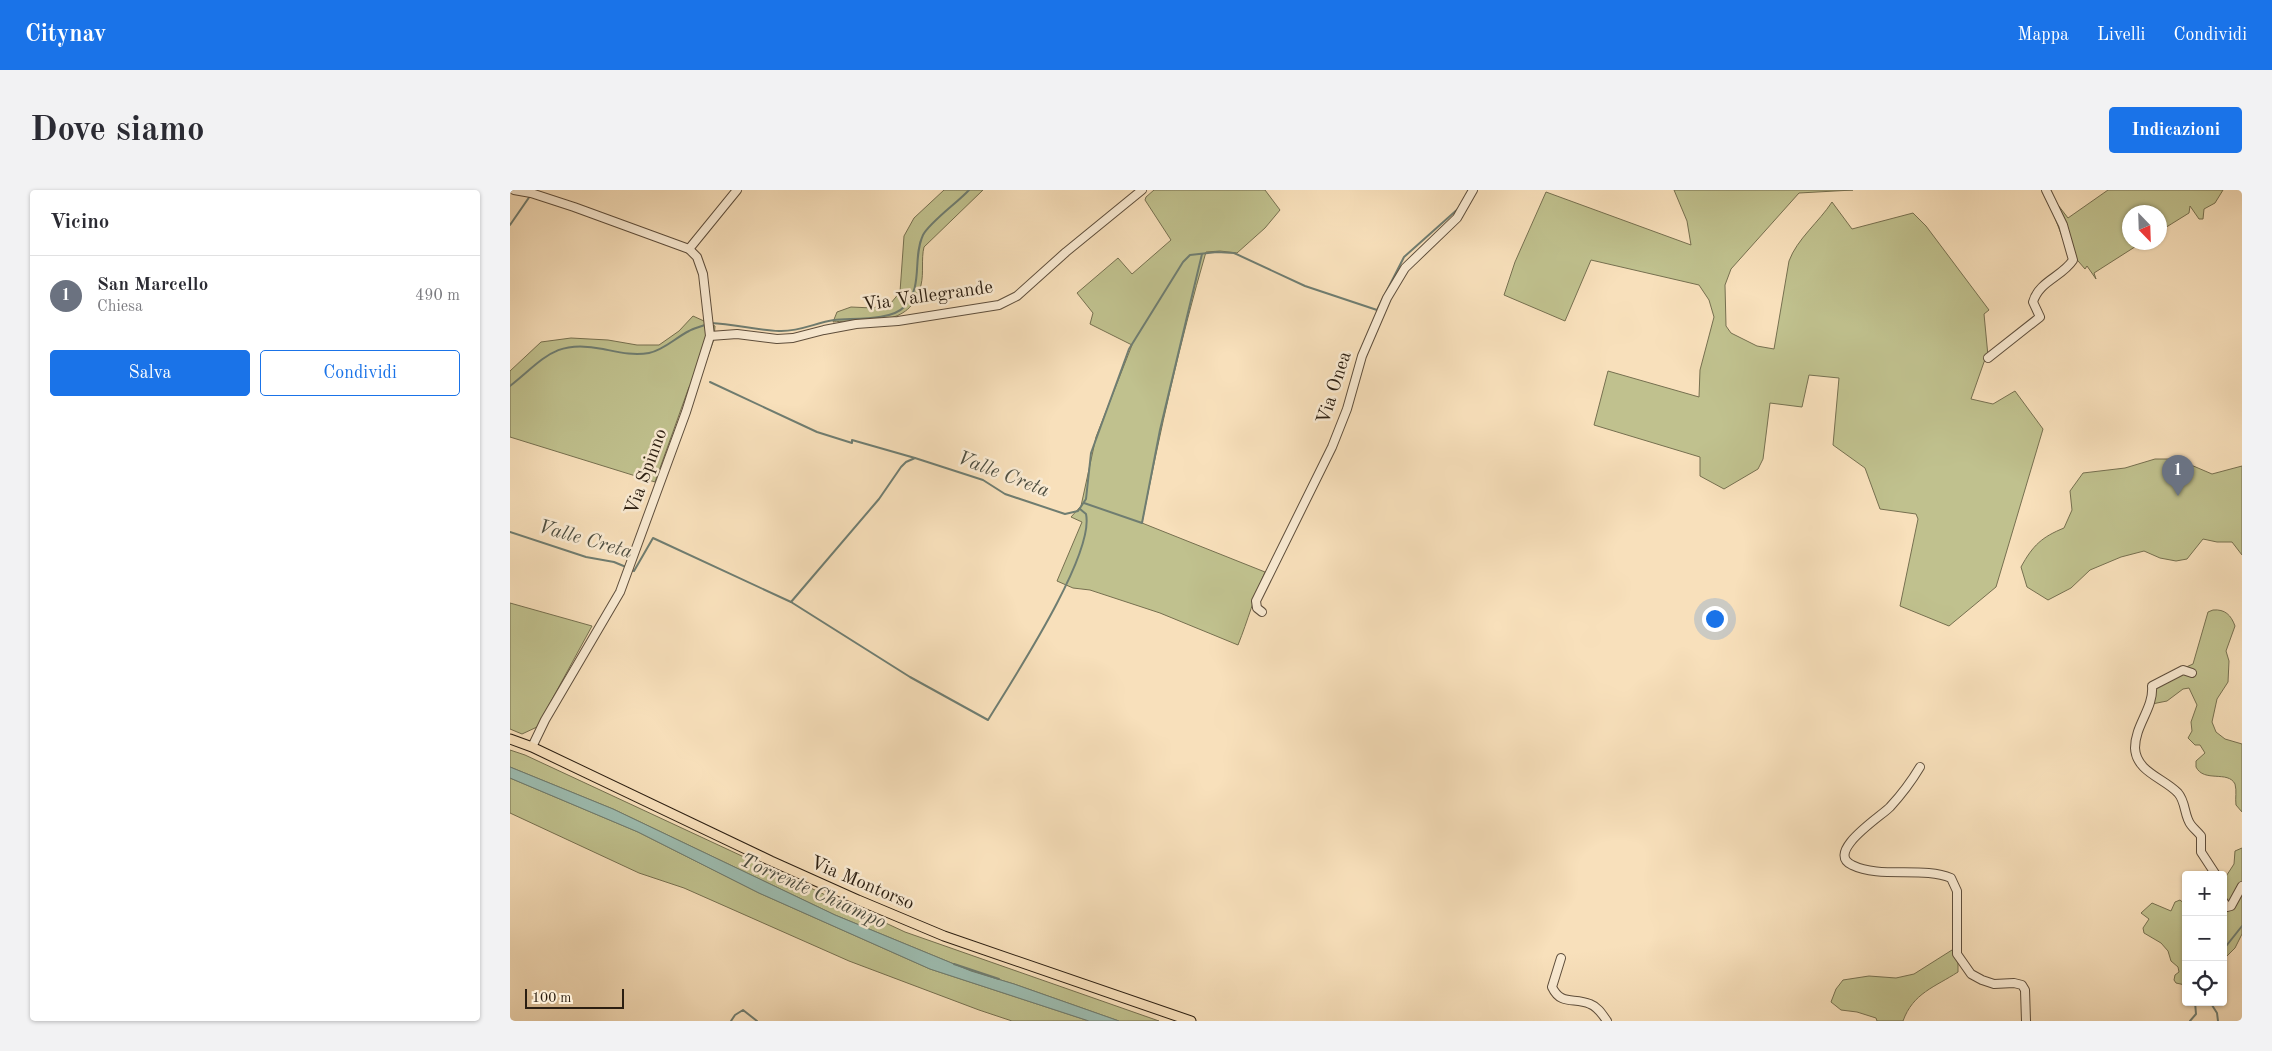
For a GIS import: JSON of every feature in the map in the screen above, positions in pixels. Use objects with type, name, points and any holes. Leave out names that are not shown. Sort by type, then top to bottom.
[{"type":"main road","name":"Via Montorso","points":[[510,739],[532,747],[771,861],[944,936],[1191,1021]]},
{"type":"street","points":[[514,190],[531,191],[689,249],[697,257],[704,274],[710,336]]},
{"type":"street","points":[[689,249],[700,238],[737,190]]},
{"type":"street","name":"Via Vallegrande","points":[[710,336],[737,334],[777,339],[793,338],[856,324],[898,321],[999,306],[1017,296],[1074,245],[1142,190]]},
{"type":"street","name":"Via Onea","points":[[1262,612],[1257,608],[1256,602],[1332,447],[1347,409],[1362,356],[1388,298],[1406,268],[1457,218],[1474,190]]},
{"type":"street","points":[[1988,358],[2040,317],[2032,302],[2034,295],[2040,288],[2069,266],[2073,260],[2063,224],[2046,190]]},
{"type":"street","points":[[697,257],[700,238]]},
{"type":"street","name":"Via Spinno","points":[[532,747],[545,720],[620,592],[686,412],[710,336]]},
{"type":"street","points":[[2192,673],[2183,670],[2152,686],[2153,696],[2138,732],[2135,748],[2138,759],[2146,770],[2180,794],[2190,825],[2201,836],[2201,852],[2213,871]]},
{"type":"street","points":[[1920,767],[1907,789],[1883,814],[1860,830],[1850,843],[1846,851],[1848,863],[1854,866],[1891,872],[1942,874],[1951,878],[1957,891],[1957,954],[1971,974],[1982,980],[1994,984],[2014,983],[2022,985],[2025,990],[2026,1021]]},
{"type":"street","points":[[2227,907],[2231,906],[2242,886]]},
{"type":"street","points":[[1561,958],[1552,987],[1556,995],[1566,1001],[1590,1004],[1599,1009],[1607,1021]]},
{"type":"green space","points":[[944,190],[983,190],[924,247],[921,285],[916,299],[908,309],[886,319],[833,322],[837,312],[851,307],[873,308],[891,303],[900,292],[904,236],[914,218]]},
{"type":"green space","points":[[1154,190],[1265,190],[1280,210],[1265,228],[1237,253],[1206,252],[1171,386],[1142,523],[1265,572],[1238,645],[1160,613],[1090,590],[1073,588],[1057,581],[1082,522],[1071,517],[1081,506],[1096,437],[1132,345],[1090,324],[1093,313],[1077,293],[1118,258],[1132,274],[1171,240],[1145,200]]},
{"type":"green space","points":[[1674,190],[1853,190],[1799,193],[1731,269],[1725,285],[1726,326],[1731,333],[1757,346],[1774,349],[1789,261],[1797,245],[1832,202],[1852,229],[1913,213],[1926,226],[1989,310],[1984,314],[1988,356],[1984,362],[1971,399],[1993,404],[2015,391],[2043,429],[1996,587],[1949,626],[1900,606],[1918,519],[1916,514],[1880,509],[1865,468],[1833,445],[1839,378],[1809,375],[1802,407],[1770,403],[1763,459],[1758,469],[1724,489],[1700,476],[1700,457],[1594,425],[1608,371],[1699,397],[1700,370],[1714,317],[1709,300],[1699,285],[1591,260],[1565,321],[1504,295],[1515,262],[1546,192],[1691,245],[1687,221]]},
{"type":"green space","points":[[2108,190],[2223,190],[2215,203],[2204,209],[2203,219],[2199,219],[2190,206],[2189,213],[2167,227],[2167,205],[2122,205],[2122,250],[2130,250],[2094,273],[2096,279],[2087,266],[2085,269],[2066,247],[2052,210],[2058,205],[2068,218]]},
{"type":"green space","points":[[693,316],[715,326],[714,339],[703,370],[689,387],[655,482],[510,437],[510,371],[541,342],[571,338],[608,340],[637,345],[659,345],[679,331]]},
{"type":"green space","points":[[2155,459],[2177,459],[2212,474],[2242,466],[2242,555],[2232,542],[2217,542],[2203,539],[2187,559],[2176,561],[2160,558],[2144,551],[2121,557],[2090,570],[2071,588],[2048,600],[2027,587],[2021,567],[2039,543],[2064,528],[2072,510],[2070,491],[2083,473],[2125,468]]},
{"type":"green space","points":[[510,603],[592,626],[537,727],[522,734],[510,729]]},
{"type":"green space","points":[[2213,610],[2227,614],[2235,626],[2226,651],[2229,661],[2228,682],[2217,699],[2212,722],[2216,732],[2225,739],[2242,744],[2242,812],[2236,805],[2236,787],[2232,780],[2204,774],[2196,767],[2196,761],[2205,753],[2200,745],[2195,745],[2188,738],[2192,731],[2191,722],[2197,705],[2189,688],[2183,689],[2167,701],[2152,704],[2147,698],[2155,681],[2193,664],[2208,612]]},
{"type":"green space","points":[[510,750],[525,755],[905,932],[1159,1021],[1119,1021],[971,971],[835,915],[613,809],[510,767]]},
{"type":"green space","points":[[510,778],[638,832],[759,893],[930,969],[1089,1021],[1012,1021],[849,961],[684,888],[639,873],[510,813]]},
{"type":"green space","points":[[2242,848],[2242,934],[2235,948],[2227,956],[2227,875],[2234,864],[2235,851]]},
{"type":"green space","points":[[2180,900],[2182,902],[2182,984],[2176,983],[2174,980],[2175,975],[2179,972],[2178,967],[2171,961],[2168,951],[2161,943],[2144,933],[2143,928],[2149,919],[2141,913],[2152,903],[2171,911],[2175,902]]},
{"type":"green space","points":[[1952,950],[1958,961],[1958,972],[1919,997],[1907,1011],[1903,1021],[1877,1021],[1876,1018],[1857,1012],[1841,1010],[1831,1002],[1836,989],[1843,980],[1869,976],[1896,978],[1914,974]]},
{"type":"shaded area","points":[[510,767],[613,809],[835,915],[971,971],[1119,1021],[1089,1021],[930,969],[759,893],[638,832],[510,778]]},
{"type":"waterway","points":[[711,323],[786,331],[834,320],[881,317],[898,311],[904,307],[914,291],[918,253],[923,235],[931,224],[969,190]]},
{"type":"waterway","points":[[510,225],[530,196]]},
{"type":"waterway","name":"Valle Creta","points":[[791,602],[879,499],[901,467],[906,462],[915,458],[983,480],[1005,494],[1065,514],[1078,511],[1086,499],[1091,453],[1129,349],[1183,262],[1190,255],[1217,252],[1234,253],[1305,286],[1377,310],[1404,257],[1459,208]]},
{"type":"waterway","points":[[1084,503],[1142,523],[1160,430],[1202,254]]},
{"type":"waterway","points":[[510,386],[542,359],[562,349],[587,347],[631,354],[649,353],[665,347],[691,330],[707,324]]},
{"type":"waterway","points":[[710,382],[817,432],[852,443],[852,440],[915,458]]},
{"type":"waterway","points":[[630,569],[634,571],[653,538],[791,602],[910,677],[988,720],[1049,618],[1078,558],[1085,533],[1086,514],[1080,509]]},
{"type":"waterway","name":"Valle Creta","points":[[510,532],[586,557],[614,562],[626,567]]},
{"type":"waterway","points":[[2227,945],[2242,926]]},
{"type":"waterway","name":"Torrente Chiampo","points":[[954,964],[999,979]]},
{"type":"waterway","points":[[2190,1021],[2196,1014],[2195,1006]]},
{"type":"waterway","points":[[2213,1006],[2217,1013],[2218,1021]]},
{"type":"waterway","points":[[731,1021],[735,1015],[743,1010],[757,1021]]},
{"type":"place","name":"San Marcello","points":[[2178,496]]}]
